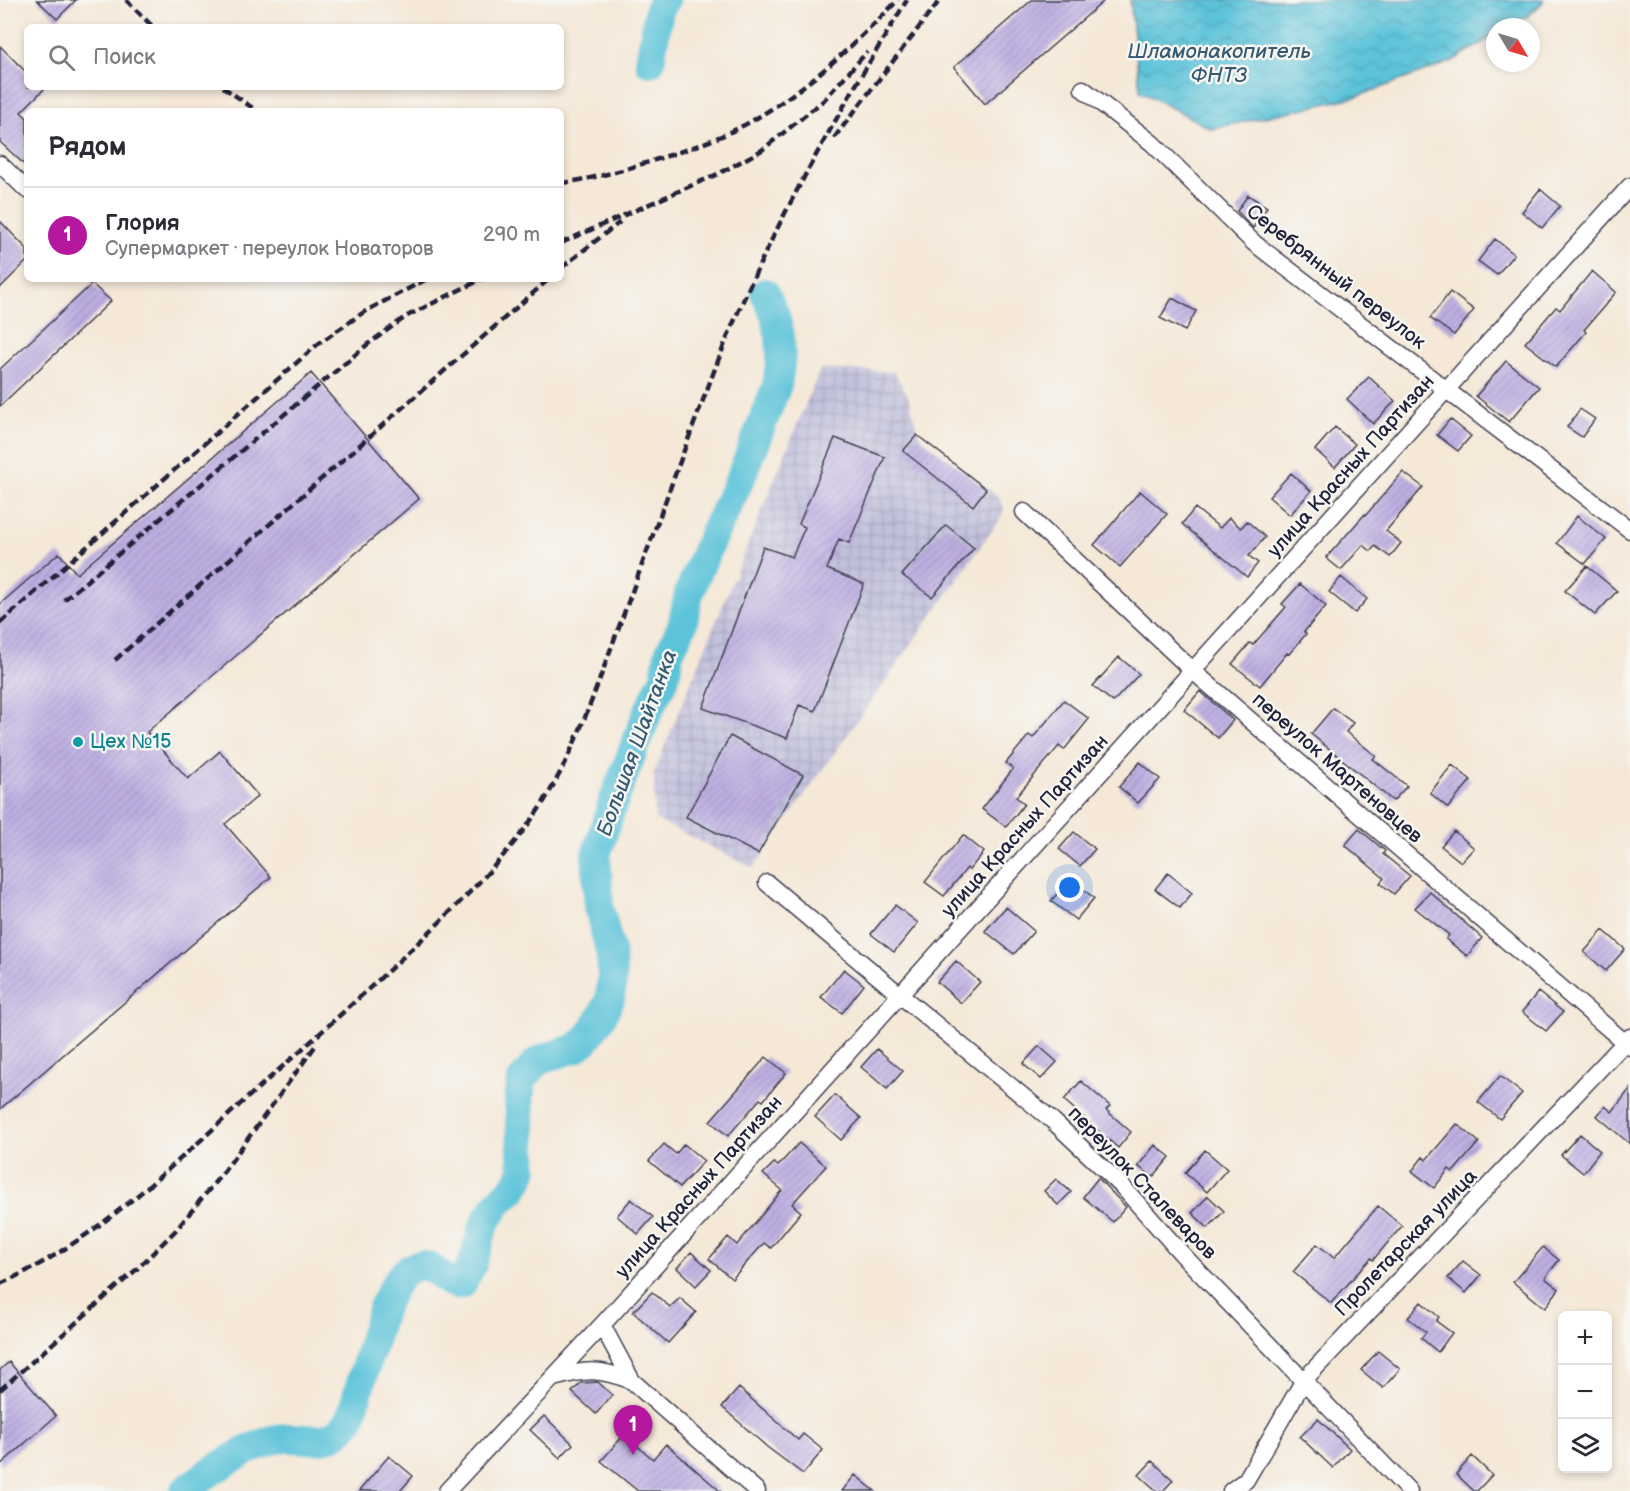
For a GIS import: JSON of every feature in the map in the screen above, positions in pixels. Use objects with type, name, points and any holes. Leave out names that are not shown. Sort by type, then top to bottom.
[{"type":"street","name":"Серебрянный переулок","points":[[1083,89],[1152,143],[1254,243],[1630,530]]},
{"type":"street","points":[[0,164],[24,187]]},
{"type":"street","name":"улица Красных Партизан","points":[[447,1491],[602,1325],[1630,186]]},
{"type":"street","name":"переулок Мартеновцев","points":[[1024,512],[1193,672],[1628,1043]]},
{"type":"street","name":"переулок Сталеваров","points":[[767,883],[1053,1121],[1121,1185],[1182,1254],[1409,1491]]},
{"type":"street","name":"Пролетарская улица","points":[[1231,1491],[1246,1480],[1304,1380],[1628,1043]]},
{"type":"street","points":[[602,1325],[632,1382]]},
{"type":"street","points":[[553,1378],[580,1371],[607,1372],[632,1382],[757,1491]]},
{"type":"shaded area","points":[[820,369],[894,372],[909,398],[921,443],[998,496],[1004,508],[1000,519],[753,868],[655,819],[654,772]]},
{"type":"water","name":"Шламонакопитель ФНТЗ","points":[[1130,0],[1544,0],[1524,18],[1486,18],[1486,41],[1451,62],[1355,97],[1211,129],[1140,91]]},
{"type":"building","points":[[37,0],[76,0],[57,19]]},
{"type":"building","points":[[1032,0],[1105,0],[985,104],[954,67]]},
{"type":"building","points":[[0,46],[24,70],[24,90],[43,90],[21,112],[24,115],[24,164],[0,142]]},
{"type":"building","points":[[1540,189],[1560,206],[1542,228],[1522,212]]},
{"type":"building","points":[[1248,195],[1267,207],[1253,228],[1237,211]]},
{"type":"building","points":[[0,221],[24,246],[24,264],[0,288]]},
{"type":"building","points":[[1495,239],[1514,254],[1497,275],[1478,261]]},
{"type":"building","points":[[1592,271],[1616,292],[1556,367],[1525,343],[1556,307],[1560,310]]},
{"type":"building","points":[[92,284],[111,301],[0,406],[0,369]]},
{"type":"building","points":[[1450,292],[1474,310],[1454,335],[1430,318]]},
{"type":"building","points":[[1172,298],[1196,311],[1185,331],[1160,318]]},
{"type":"building","points":[[1506,361],[1539,387],[1509,422],[1476,396]]},
{"type":"building","name":"Цех №15","points":[[311,373],[419,499],[147,732],[188,779],[220,751],[258,796],[225,824],[271,877],[0,1109],[0,604],[59,553],[77,574]]},
{"type":"building","points":[[1369,377],[1395,401],[1373,424],[1347,399]]},
{"type":"building","points":[[1580,409],[1595,419],[1582,437],[1567,427]]},
{"type":"building","points":[[1450,419],[1471,436],[1458,451],[1437,435]]},
{"type":"building","points":[[1335,427],[1355,444],[1335,467],[1315,450]]},
{"type":"building","points":[[917,435],[986,489],[973,506],[903,451]]},
{"type":"building","points":[[835,438],[885,457],[849,543],[839,539],[827,569],[864,584],[815,711],[799,705],[787,738],[703,708],[763,547],[792,557],[805,527],[799,524]]},
{"type":"building","points":[[1403,472],[1423,487],[1386,531],[1401,543],[1390,557],[1375,546],[1371,551],[1363,545],[1341,570],[1326,558]]},
{"type":"building","points":[[1291,473],[1311,491],[1290,515],[1269,497]]},
{"type":"building","points":[[1140,491],[1167,514],[1120,567],[1094,545]]},
{"type":"building","points":[[1195,508],[1220,528],[1229,518],[1241,528],[1247,521],[1265,537],[1249,556],[1258,563],[1247,577],[1182,524]]},
{"type":"building","points":[[1577,516],[1606,539],[1585,564],[1557,543]]},
{"type":"building","points":[[946,525],[974,548],[932,597],[902,575]]},
{"type":"building","points":[[1587,566],[1617,591],[1595,615],[1565,591]]},
{"type":"building","points":[[1341,577],[1367,599],[1355,613],[1329,592]]},
{"type":"building","points":[[1300,584],[1326,606],[1304,632],[1306,634],[1260,686],[1232,664],[1250,643],[1253,645],[1286,607],[1282,604]]},
{"type":"building","points":[[1119,657],[1139,674],[1113,702],[1093,686]]},
{"type":"building","points":[[1200,691],[1233,720],[1218,738],[1184,710]]},
{"type":"building","points":[[1064,700],[1089,719],[1064,750],[1059,746],[1016,797],[1024,804],[1006,827],[982,809],[1013,769],[1006,763],[1029,735],[1033,738]]},
{"type":"building","points":[[1333,708],[1353,723],[1346,732],[1376,756],[1373,759],[1407,786],[1393,801],[1311,734]]},
{"type":"building","points":[[730,736],[803,775],[758,854],[686,817]]},
{"type":"building","points":[[1140,762],[1160,779],[1138,803],[1119,787]]},
{"type":"building","points":[[1452,765],[1471,780],[1448,808],[1430,793]]},
{"type":"building","points":[[1359,829],[1385,851],[1383,854],[1410,876],[1394,894],[1380,883],[1384,878],[1345,845]]},
{"type":"building","points":[[1454,831],[1474,848],[1461,862],[1441,846]]},
{"type":"building","points":[[1074,832],[1095,849],[1080,866],[1059,849]]},
{"type":"building","points":[[963,835],[984,852],[969,870],[967,868],[944,896],[925,882]]},
{"type":"building","points":[[1168,873],[1192,893],[1180,908],[1155,889]]},
{"type":"building","points":[[1070,879],[1094,898],[1076,920],[1051,901]]},
{"type":"building","points":[[1430,892],[1482,938],[1467,956],[1446,939],[1449,935],[1415,908]]},
{"type":"building","points":[[895,905],[918,923],[894,952],[871,934]]},
{"type":"building","points":[[1006,907],[1034,931],[1014,954],[985,931]]},
{"type":"building","points":[[1603,930],[1625,949],[1606,971],[1584,952]]},
{"type":"building","points":[[956,961],[980,982],[961,1003],[937,982]]},
{"type":"building","points":[[844,969],[864,985],[842,1013],[821,997]]},
{"type":"building","points":[[1538,992],[1563,1012],[1546,1031],[1522,1012]]},
{"type":"building","points":[[1039,1046],[1057,1062],[1041,1079],[1023,1064]]},
{"type":"building","points":[[877,1049],[903,1071],[887,1089],[861,1067]]},
{"type":"building","points":[[766,1057],[786,1073],[763,1101],[760,1099],[728,1136],[710,1121]]},
{"type":"building","points":[[1500,1076],[1522,1093],[1500,1119],[1478,1102]]},
{"type":"building","points":[[1081,1081],[1110,1106],[1106,1110],[1131,1132],[1118,1148],[1064,1100]]},
{"type":"building","points":[[1630,1089],[1630,1144],[1597,1116],[1605,1106],[1612,1112]]},
{"type":"building","points":[[835,1095],[861,1118],[841,1140],[815,1117]]},
{"type":"building","points":[[1457,1124],[1479,1142],[1453,1172],[1449,1169],[1434,1188],[1412,1171],[1423,1157],[1426,1160]]},
{"type":"building","points":[[1580,1134],[1600,1151],[1583,1173],[1561,1155]]},
{"type":"building","points":[[799,1143],[826,1166],[792,1204],[801,1212],[771,1248],[764,1243],[732,1279],[709,1259],[728,1237],[737,1245],[782,1190],[763,1174],[774,1163],[778,1166]]},
{"type":"building","points":[[664,1144],[676,1154],[684,1144],[704,1161],[680,1187],[649,1161]]},
{"type":"building","points":[[1155,1145],[1170,1157],[1153,1177],[1138,1166]]},
{"type":"building","points":[[1205,1150],[1227,1169],[1207,1192],[1185,1173]]},
{"type":"building","points":[[1098,1178],[1126,1207],[1113,1222],[1083,1197]]},
{"type":"building","points":[[1056,1179],[1071,1192],[1058,1205],[1044,1191]]},
{"type":"building","points":[[1208,1196],[1224,1211],[1208,1228],[1192,1213]]},
{"type":"building","points":[[631,1199],[653,1217],[638,1234],[617,1216]]},
{"type":"building","points":[[1378,1206],[1402,1226],[1331,1303],[1293,1272],[1317,1244],[1334,1258]]},
{"type":"building","points":[[1543,1247],[1559,1260],[1545,1278],[1559,1289],[1545,1308],[1513,1282]]},
{"type":"building","points":[[691,1252],[711,1270],[696,1286],[677,1268]]},
{"type":"building","points":[[1463,1261],[1481,1275],[1466,1293],[1448,1278]]},
{"type":"building","points":[[652,1292],[670,1307],[680,1298],[696,1312],[668,1343],[633,1312]]},
{"type":"building","points":[[1421,1302],[1439,1317],[1436,1321],[1452,1333],[1438,1352],[1421,1338],[1426,1332],[1408,1318]]},
{"type":"building","points":[[1378,1351],[1400,1369],[1383,1388],[1361,1370]]},
{"type":"building","points":[[9,1362],[56,1416],[0,1465],[0,1370]]},
{"type":"building","points":[[598,1382],[612,1395],[596,1414],[572,1392],[581,1383]]},
{"type":"building","points":[[739,1388],[798,1440],[803,1434],[823,1450],[803,1474],[767,1447],[722,1407]]},
{"type":"building","points":[[544,1416],[573,1444],[560,1458],[530,1430]]},
{"type":"building","points":[[1318,1419],[1350,1449],[1333,1468],[1300,1437]]},
{"type":"building","points":[[624,1435],[653,1459],[666,1444],[720,1491],[638,1491],[601,1461]]},
{"type":"building","points":[[389,1456],[413,1476],[400,1491],[359,1491]]},
{"type":"building","points":[[1472,1456],[1492,1475],[1477,1491],[1474,1491],[1456,1474]]},
{"type":"building","points":[[1152,1461],[1173,1480],[1163,1491],[1157,1491],[1139,1475]]},
{"type":"building","points":[[855,1475],[875,1491],[842,1491]]},
{"type":"waterway","name":"Большая Шайтанка","points":[[650,62],[659,10],[665,0]]},
{"type":"waterway","name":"Большая Шайтанка","points":[[185,1491],[214,1469],[259,1445],[281,1438],[321,1439],[331,1436],[350,1420],[382,1310],[399,1278],[413,1267],[421,1266],[434,1270],[452,1283],[462,1284],[473,1262],[488,1218],[499,1202],[514,1188],[523,1172],[519,1097],[522,1080],[536,1063],[576,1048],[586,1040],[600,1020],[610,999],[612,977],[611,955],[599,908],[596,855],[613,802],[648,712],[665,677],[669,653],[682,626],[689,593],[741,477],[777,385],[781,358],[780,337],[775,315],[765,293]]},
{"type":"railway","points":[[126,0],[150,24]]},
{"type":"railway","points":[[564,182],[646,163],[708,142],[744,125],[775,107],[812,79],[848,49],[898,0]]},
{"type":"railway","points":[[0,1284],[71,1245],[104,1222],[167,1171],[419,942],[485,876],[530,822],[555,782],[586,716],[713,374],[754,277],[801,182],[907,0]]},
{"type":"railway","points":[[834,138],[940,0]]},
{"type":"railway","points":[[564,242],[720,173],[762,150],[823,101],[867,52]]},
{"type":"railway","points":[[227,90],[253,108]]},
{"type":"railway","points":[[564,266],[620,222]]},
{"type":"railway","points":[[0,623],[318,344],[364,312],[421,282]]},
{"type":"railway","points":[[64,600],[368,344],[407,316],[476,282]]},
{"type":"railway","points":[[115,660],[546,282]]},
{"type":"railway","points":[[0,1390],[137,1269],[176,1230],[225,1170],[316,1045]]},
{"type":"place","name":"Цех №15","points":[[78,742]]},
{"type":"place","name":"Глория","points":[[633,1455]]}]
